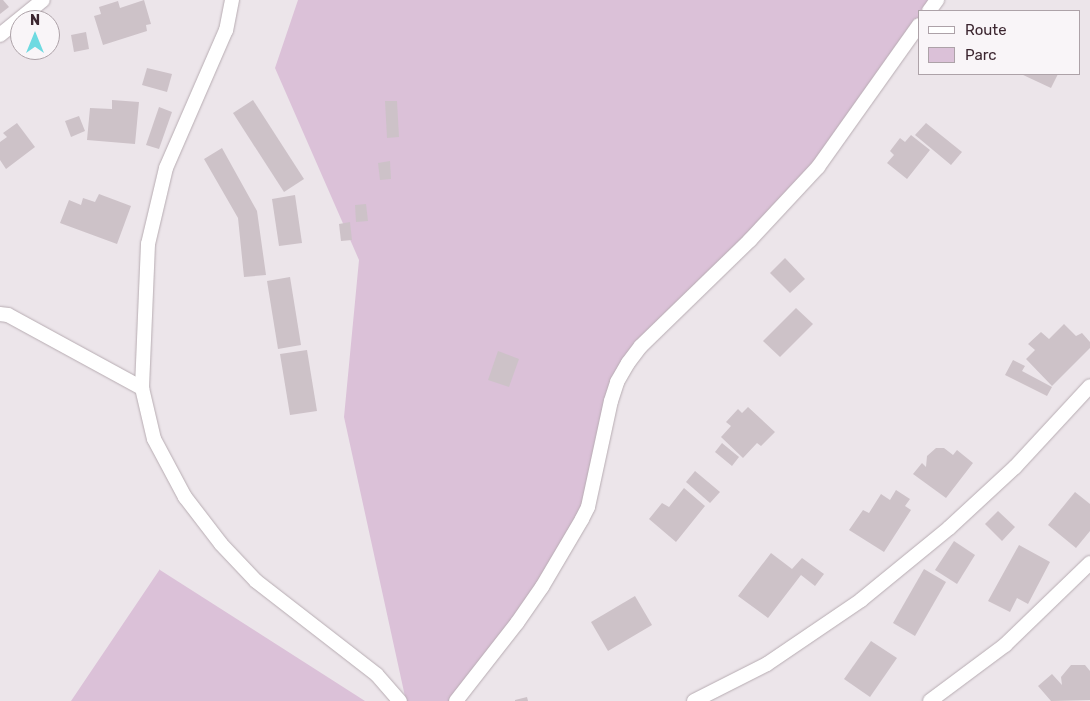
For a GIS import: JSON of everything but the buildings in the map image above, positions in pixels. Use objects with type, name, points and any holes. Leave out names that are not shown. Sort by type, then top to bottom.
[{"type":"street","points":[[0,35],[43,0]]},
{"type":"street","points":[[232,0],[226,30],[166,168],[148,244],[142,388],[154,439],[185,497],[221,544],[256,581],[377,675],[400,701]]},
{"type":"street","points":[[456,701],[518,623],[542,587],[582,519],[588,507],[611,401],[617,382],[628,363],[641,346],[750,240],[818,167],[918,26]]},
{"type":"street","points":[[0,314],[8,315],[142,388]]},
{"type":"street","points":[[694,701],[767,664],[861,600],[949,528],[1016,467],[1090,386]]},
{"type":"street","points":[[930,701],[1005,645],[1090,563]]},
{"type":"green space","points":[[298,0],[937,0],[930,10],[918,10],[918,26],[818,167],[628,363],[582,519],[456,701],[406,701],[344,417],[359,260],[275,68]]},
{"type":"green space","points":[[160,570],[365,701],[71,701]]}]
